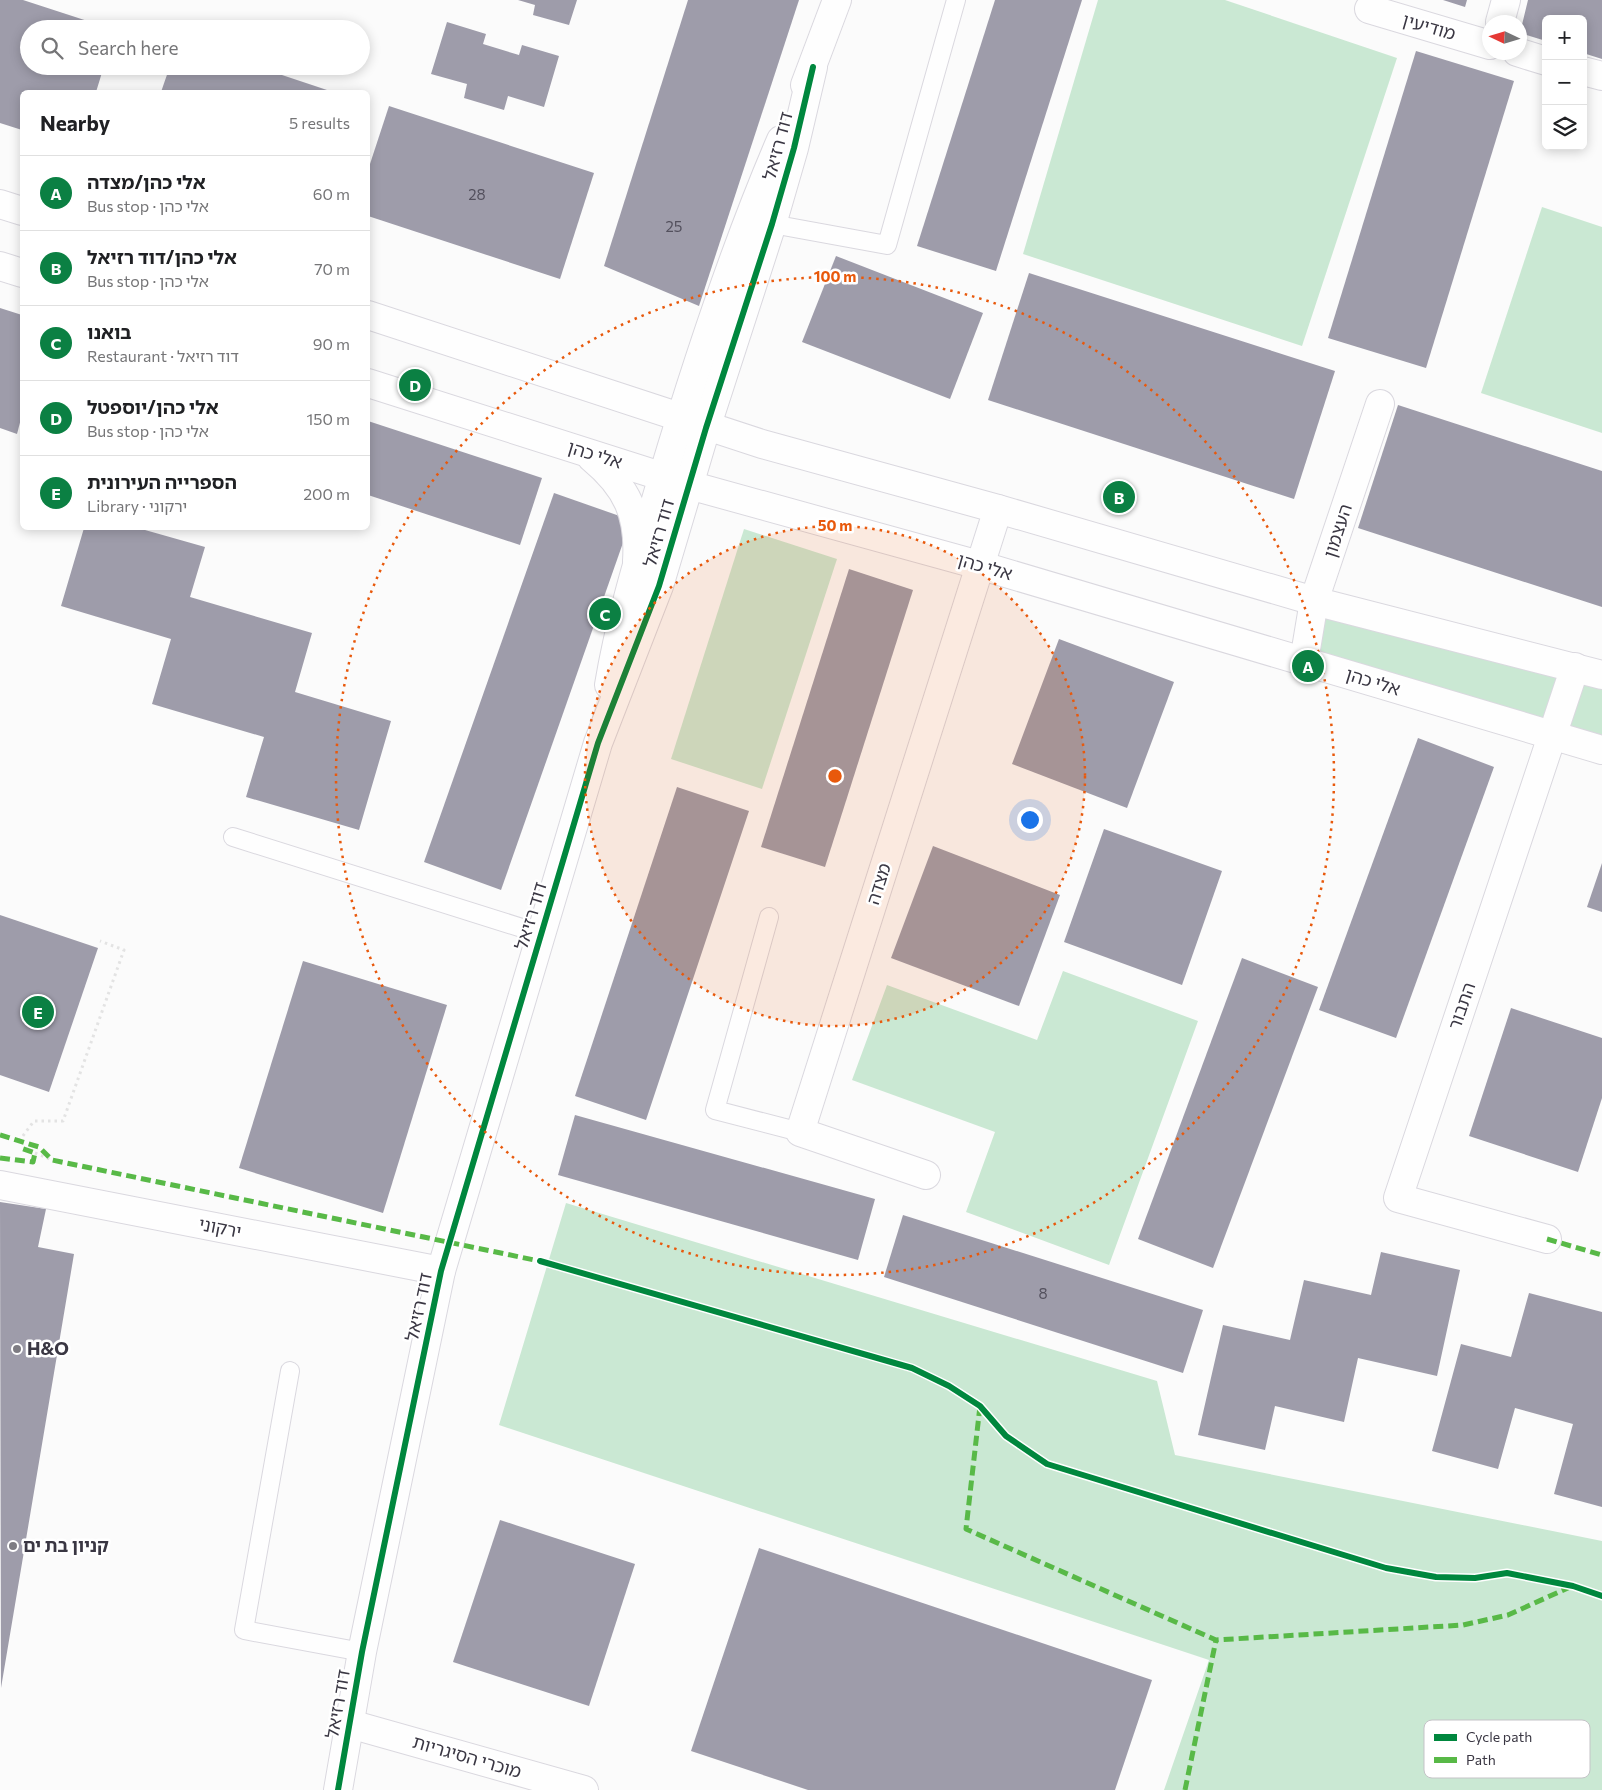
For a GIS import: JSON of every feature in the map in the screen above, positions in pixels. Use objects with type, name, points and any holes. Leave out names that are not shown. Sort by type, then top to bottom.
[{"type":"street","name":"דוד רזיאל","points":[[598,743],[613,658],[637,561],[680,419],[726,279],[766,174],[813,68],[837,0]]},
{"type":"street","points":[[1502,15],[1506,0]]},
{"type":"street","name":"מודיעין","points":[[1369,9],[1482,43]]},
{"type":"street","points":[[1527,55],[1542,59]]},
{"type":"street","name":"דוד רזיאל","points":[[338,1790],[362,1652],[441,1271],[598,743],[659,586],[706,428],[772,224],[794,148],[813,68]]},
{"type":"street","points":[[1587,72],[1602,76]]},
{"type":"street","points":[[0,204],[20,210]]},
{"type":"street","points":[[0,266],[20,272]]},
{"type":"street","points":[[370,316],[706,428],[998,509],[1314,601],[1602,675]]},
{"type":"street","name":"אלי כהן","points":[[370,384],[689,485],[980,565],[1602,750]]},
{"type":"street","name":"העצמון","points":[[1304,661],[1314,601],[1380,404]]},
{"type":"street","points":[[585,452],[605,468],[619,483],[626,495],[636,524],[637,561]]},
{"type":"street","name":"מצדה","points":[[800,1132],[998,509]]},
{"type":"street","name":"התבור","points":[[1547,1240],[1398,1198],[1575,667]]},
{"type":"street","points":[[800,1132],[926,1175]]},
{"type":"street","name":"ירקוני","points":[[0,1185],[441,1271]]},
{"type":"street","name":"מוכרי הסיגריות","points":[[350,1724],[584,1790]]},
{"type":"lane","points":[[772,224],[888,245],[956,0]]},
{"type":"lane","points":[[233,837],[541,934]]},
{"type":"lane","points":[[769,917],[715,1110],[800,1132]]},
{"type":"lane","points":[[290,1370],[244,1630],[362,1652]]},
{"type":"path","points":[[19,1141],[34,1121],[63,1120],[124,950],[100,942]]},
{"type":"path","points":[[34,1153],[52,1160]]},
{"type":"green space","points":[[1098,0],[1225,0],[1397,58],[1302,346],[1023,254]]},
{"type":"green space","points":[[1542,207],[1602,227],[1602,433],[1481,393]]},
{"type":"green space","points":[[744,529],[837,559],[762,789],[671,759]]},
{"type":"green space","points":[[1314,601],[1602,675],[1602,750],[1304,661]]},
{"type":"green space","points":[[1063,971],[1198,1021],[1109,1265],[966,1212],[995,1132],[852,1080],[887,985],[1037,1040]]},
{"type":"green space","points":[[566,1203],[1157,1381],[1175,1455],[1602,1541],[1602,1790],[1164,1790],[1209,1660],[499,1425]]},
{"type":"building","points":[[0,0],[23,0],[84,20],[20,20],[20,75],[101,75],[97,90],[20,90],[20,129],[0,123]]},
{"type":"building","points":[[518,0],[577,0],[569,25],[533,15],[535,5]]},
{"type":"building","points":[[688,0],[799,0],[699,306],[604,266]]},
{"type":"building","points":[[995,0],[1082,0],[996,271],[917,246]]},
{"type":"building","points":[[1443,0],[1467,0],[1465,7]]},
{"type":"building","points":[[1528,0],[1602,0],[1602,59],[1587,54],[1587,15],[1542,15],[1542,40],[1527,35],[1527,15],[1524,15]]},
{"type":"building","points":[[447,22],[486,34],[483,44],[519,55],[522,45],[559,56],[544,107],[508,96],[504,110],[464,98],[467,84],[431,74]]},
{"type":"building","points":[[1416,51],[1514,81],[1426,368],[1328,338]]},
{"type":"building","points":[[167,75],[282,75],[327,90],[162,90]]},
{"type":"building","points":[[389,106],[594,173],[560,279],[370,217],[370,164]]},
{"type":"building","points":[[836,256],[983,313],[950,399],[802,342]]},
{"type":"building","points":[[1029,273],[1335,371],[1294,499],[988,400]]},
{"type":"building","points":[[0,308],[20,314],[20,423],[17,434],[0,428]]},
{"type":"building","points":[[1398,405],[1602,471],[1602,607],[1358,528]]},
{"type":"building","points":[[370,422],[542,478],[520,545],[370,496]]},
{"type":"building","points":[[554,493],[631,520],[501,890],[424,862]]},
{"type":"building","points":[[83,530],[145,530],[205,547],[190,597],[312,633],[295,692],[391,721],[359,830],[246,797],[264,737],[152,704],[171,639],[61,606]]},
{"type":"building","points":[[849,569],[913,590],[825,867],[761,847]]},
{"type":"building","points":[[1059,639],[1174,682],[1127,808],[1012,764]]},
{"type":"building","points":[[1418,738],[1494,767],[1396,1038],[1319,1010]]},
{"type":"building","points":[[677,787],[749,811],[646,1120],[575,1096]]},
{"type":"building","points":[[1104,829],[1222,871],[1182,985],[1064,942]]},
{"type":"building","points":[[933,846],[1060,895],[1019,1006],[891,958]]},
{"type":"building","points":[[1602,863],[1602,912],[1587,907]]},
{"type":"building","points":[[0,915],[98,948],[49,1092],[0,1075]]},
{"type":"building","points":[[1242,958],[1318,987],[1213,1268],[1138,1239]]},
{"type":"building","points":[[303,961],[447,1005],[383,1213],[239,1168]]},
{"type":"building","points":[[1511,1008],[1602,1038],[1602,1098],[1578,1172],[1469,1136]]},
{"type":"building","points":[[575,1115],[875,1199],[858,1260],[558,1175]]},
{"type":"building","name":"קניון בת ים","points":[[0,1202],[46,1209],[38,1247],[74,1254],[1,1688]]},
{"type":"building","points":[[903,1215],[1203,1310],[1183,1373],[884,1277]]},
{"type":"building","points":[[1381,1252],[1460,1270],[1437,1376],[1358,1358],[1344,1422],[1275,1406],[1265,1450],[1198,1435],[1223,1325],[1290,1340],[1304,1280],[1371,1295]]},
{"type":"building","points":[[1529,1293],[1602,1312],[1602,1507],[1554,1494],[1573,1424],[1515,1408],[1498,1469],[1432,1451],[1461,1344],[1511,1357]]},
{"type":"building","points":[[500,1520],[635,1564],[589,1706],[453,1662]]},
{"type":"building","points":[[759,1548],[1152,1680],[1115,1790],[808,1790],[691,1751]]},
{"type":"marked path","points":[[0,1135],[39,1147],[52,1160],[544,1262]]},
{"type":"marked path","points":[[0,1158],[33,1162],[35,1153],[21,1148]]},
{"type":"marked path","points":[[1547,1239],[1602,1255]]},
{"type":"marked path","points":[[980,1406],[966,1529],[1216,1640],[1463,1625],[1508,1615],[1570,1587]]},
{"type":"marked path","points":[[1185,1790],[1216,1640]]},
{"type":"cycle path","points":[[338,1790],[362,1652],[441,1271],[598,743],[659,586],[706,428],[772,224],[794,148],[813,67]]},
{"type":"cycle path","points":[[540,1261],[912,1368],[949,1386],[980,1406],[1006,1436],[1047,1464],[1386,1568],[1436,1577],[1475,1578],[1507,1573],[1573,1586],[1602,1596]]},
{"type":"place","name":"אלי כהן/יוספטל","points":[[415,385]]},
{"type":"place","name":"אלי כהן/דוד רזיאל","points":[[1119,497]]},
{"type":"place","name":"בואנו","points":[[605,614]]},
{"type":"place","name":"אלי כהן/מצדה","points":[[1308,666]]},
{"type":"place","name":"הספרייה העירונית","points":[[38,1012]]},
{"type":"place","name":"H&O","points":[[17,1349]]},
{"type":"place","name":"קניון בת ים","points":[[13,1546]]}]
